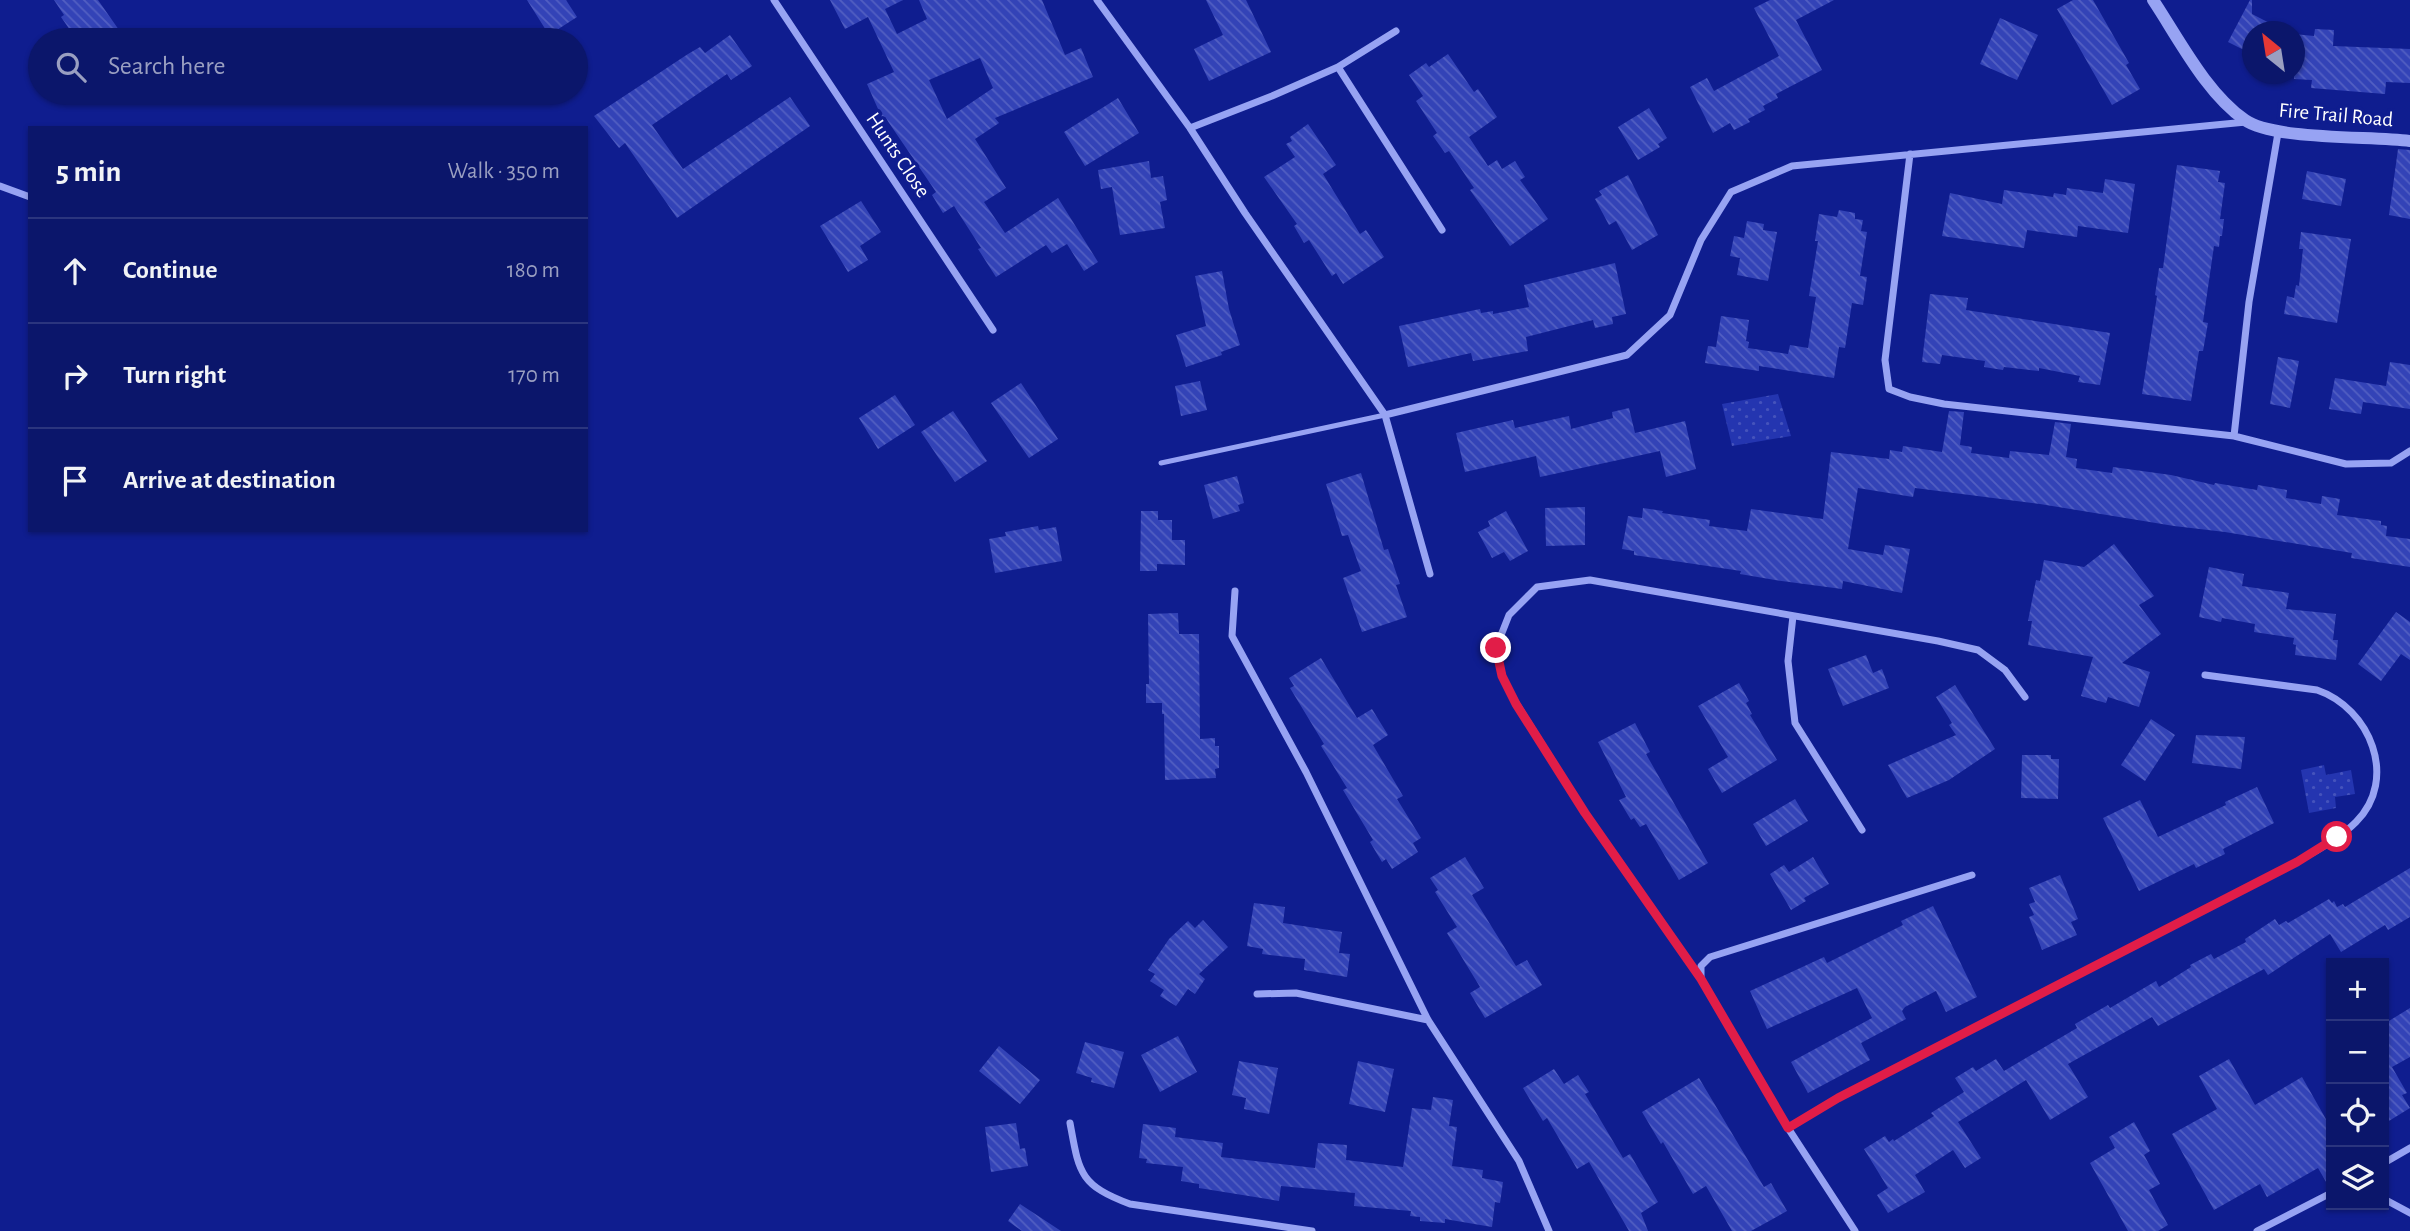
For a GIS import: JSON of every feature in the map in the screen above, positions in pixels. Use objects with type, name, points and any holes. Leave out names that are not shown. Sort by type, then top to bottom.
[{"type":"street","name":"Hunts Close","points":[[774,0],[993,330]]},
{"type":"street","points":[[1097,0],[1190,128],[1245,213],[1385,415],[1430,574]]},
{"type":"street","name":"Fire Trail Road","points":[[2153,0],[2216,95],[2246,122],[2278,133],[2410,141]]},
{"type":"street","points":[[1190,128],[1338,67],[1396,31]]},
{"type":"street","points":[[1338,67],[1442,230]]},
{"type":"street","points":[[1385,415],[1627,355],[1670,315],[1701,240],[1731,192],[1792,166],[2246,122]]},
{"type":"street","points":[[2234,436],[2249,302],[2278,133]]},
{"type":"street","points":[[1910,154],[1885,360],[1889,389],[1910,397],[1944,404],[2234,436],[2346,464],[2391,463],[2410,451]]},
{"type":"street","points":[[0,187],[28,196]]},
{"type":"street","points":[[1855,1231],[1788,1128],[1701,979],[1585,813],[1516,704],[1502,676],[1496,648],[1509,615],[1537,587],[1590,580],[1978,650],[2005,670],[2025,697]]},
{"type":"street","points":[[1235,591],[1231,636],[1306,772],[1428,1020],[1519,1161],[1549,1231]]},
{"type":"street","points":[[1793,616],[1788,661],[1795,723],[1862,830]]},
{"type":"street","points":[[1788,1128],[1838,1098],[2297,862],[2356,822],[2375,793],[2378,776],[2372,745],[2351,711],[2329,694],[2317,690],[2205,675]]},
{"type":"street","points":[[1701,979],[1701,966],[1710,957],[1972,875]]},
{"type":"street","points":[[1257,994],[1296,993],[1428,1020]]},
{"type":"street","points":[[1070,1123],[1078,1165],[1093,1186],[1109,1196],[1130,1204],[1312,1231]]},
{"type":"street","points":[[2389,1160],[2410,1148]]},
{"type":"street","points":[[2257,1231],[2326,1195]]},
{"type":"street","points":[[2389,1202],[2410,1213]]},
{"type":"lane","points":[[1161,463],[1385,415]]},
{"type":"shaded area","points":[[1778,394],[1791,436],[1732,446],[1722,404]]},
{"type":"shaded area","points":[[2324,765],[2326,775],[2351,770],[2355,794],[2335,797],[2336,808],[2309,813],[2301,770]]},
{"type":"building","points":[[54,0],[98,0],[118,28],[69,28],[61,17],[64,15]]},
{"type":"building","points":[[527,0],[566,0],[577,17],[560,28],[545,28]]},
{"type":"building","points":[[830,0],[903,0],[885,9],[897,34],[927,19],[919,0],[1042,0],[1065,55],[1081,48],[1093,77],[995,118],[999,123],[975,139],[1006,188],[984,202],[1005,233],[1058,198],[1098,262],[1084,271],[1067,244],[1052,253],[1046,245],[996,277],[954,206],[943,213],[932,195],[936,192],[885,117],[882,118],[867,84],[894,72],[868,17],[845,29]],"holes":[[[980,58],[993,88],[947,119],[929,80]]]},
{"type":"building","points":[[1206,0],[1246,0],[1271,52],[1209,81],[1194,49],[1223,35]]},
{"type":"building","points":[[1770,0],[1834,0],[1796,20],[1822,70],[1776,94],[1778,98],[1763,106],[1765,110],[1748,119],[1750,122],[1734,130],[1730,123],[1713,133],[1690,87],[1707,78],[1714,91],[1779,56],[1754,8]]},
{"type":"building","points":[[2073,0],[2093,0],[2129,63],[2126,65],[2140,89],[2112,105],[2057,9]]},
{"type":"building","points":[[2252,0],[2252,14],[2266,21],[2242,21],[2242,49],[2228,42]]},
{"type":"building","points":[[2000,18],[2038,35],[2017,80],[1980,64]]},
{"type":"building","points":[[2315,29],[2334,30],[2333,46],[2410,49],[2410,83],[2386,82],[2385,94],[2311,88],[2312,80],[2305,80],[2305,35],[2314,36]]},
{"type":"building","points":[[730,35],[752,66],[731,80],[727,74],[652,125],[683,169],[790,97],[810,126],[677,218],[625,143],[619,148],[594,116],[688,54],[700,47],[705,53]]},
{"type":"building","points":[[1448,54],[1474,92],[1478,89],[1497,117],[1469,137],[1488,166],[1497,160],[1502,169],[1515,161],[1525,177],[1520,180],[1548,219],[1510,246],[1470,190],[1474,188],[1449,151],[1445,153],[1433,136],[1437,133],[1416,101],[1423,96],[1409,75],[1426,63],[1429,67]]},
{"type":"building","points":[[1118,98],[1139,133],[1085,166],[1064,132]]},
{"type":"building","points":[[1649,108],[1667,138],[1658,144],[1660,147],[1638,160],[1618,127]]},
{"type":"building","points":[[1308,124],[1336,165],[1323,174],[1360,234],[1366,230],[1384,257],[1343,284],[1336,273],[1332,276],[1309,240],[1304,243],[1294,226],[1297,224],[1264,177],[1295,157],[1286,144],[1292,141],[1290,137]]},
{"type":"building","points":[[2398,149],[2410,150],[2410,219],[2389,215]]},
{"type":"building","points":[[1149,161],[1151,178],[1163,176],[1167,200],[1160,202],[1165,228],[1120,235],[1112,187],[1101,189],[1098,170]]},
{"type":"building","points":[[2177,165],[2220,171],[2218,182],[2225,183],[2220,219],[2224,219],[2222,236],[2219,247],[2214,246],[2203,322],[2208,323],[2203,351],[2199,351],[2191,401],[2142,394],[2159,268],[2163,268]]},
{"type":"building","points":[[2307,171],[2346,179],[2341,206],[2302,199]]},
{"type":"building","points":[[1628,175],[1658,235],[1632,250],[1616,221],[1609,225],[1595,199],[1602,195],[1599,191]]},
{"type":"building","points":[[2105,179],[2135,184],[2128,233],[2078,226],[2077,237],[2027,230],[2024,248],[1942,236],[1950,193],[2002,204],[2004,190],[2053,197],[2054,193],[2066,195],[2067,188],[2103,193]]},
{"type":"building","points":[[861,201],[881,232],[860,246],[868,260],[848,272],[820,226]]},
{"type":"building","points":[[1839,210],[1855,213],[1855,219],[1863,220],[1861,231],[1867,232],[1860,276],[1867,277],[1863,305],[1852,303],[1845,348],[1839,347],[1834,378],[1759,366],[1759,371],[1705,363],[1708,346],[1716,347],[1721,316],[1749,320],[1746,341],[1749,342],[1748,348],[1788,354],[1790,345],[1808,348],[1816,297],[1809,296],[1818,241],[1815,241],[1819,214],[1837,217]]},
{"type":"building","points":[[1747,221],[1764,224],[1763,230],[1777,232],[1768,281],[1737,275],[1740,258],[1730,256],[1734,236],[1744,238]]},
{"type":"building","points":[[2301,232],[2351,239],[2337,323],[2284,314],[2287,296],[2294,298],[2296,285],[2299,286],[2303,249],[2299,249]]},
{"type":"building","points":[[1615,263],[1626,314],[1612,317],[1613,324],[1595,328],[1593,320],[1526,337],[1528,351],[1473,361],[1471,353],[1408,367],[1399,326],[1480,309],[1481,313],[1493,311],[1493,314],[1529,307],[1524,285]]},
{"type":"building","points":[[1222,271],[1229,309],[1240,345],[1221,352],[1222,355],[1186,367],[1176,335],[1206,326],[1195,276]]},
{"type":"building","points":[[1930,294],[1968,298],[1966,310],[2110,333],[2100,385],[2078,382],[2080,376],[2039,368],[2039,371],[2004,367],[2003,370],[1984,367],[1985,361],[1942,355],[1940,364],[1922,362]]},
{"type":"building","points":[[2278,357],[2299,361],[2290,408],[2270,404]]},
{"type":"building","points":[[2390,362],[2410,365],[2410,409],[2363,402],[2361,414],[2329,409],[2335,378],[2386,386]]},
{"type":"building","points":[[1200,381],[1207,410],[1181,416],[1175,386]]},
{"type":"building","points":[[1021,383],[1058,439],[1029,458],[991,403]]},
{"type":"building","points":[[895,395],[915,425],[878,449],[859,418]]},
{"type":"building","points":[[1629,408],[1635,433],[1685,421],[1696,469],[1666,477],[1660,451],[1540,477],[1536,456],[1465,472],[1456,433],[1513,420],[1515,428],[1569,416],[1571,429],[1613,418],[1612,412]]},
{"type":"building","points":[[953,411],[987,461],[955,482],[921,432]]},
{"type":"building","points":[[1949,411],[1964,412],[1960,445],[1972,447],[1971,453],[2009,458],[2010,451],[2049,455],[2055,422],[2071,424],[2066,457],[2077,459],[2076,468],[2112,473],[2113,467],[2257,490],[2258,485],[2287,490],[2286,498],[2321,504],[2322,496],[2340,499],[2337,515],[2381,521],[2381,525],[2387,526],[2386,536],[2410,539],[2410,567],[2351,558],[2352,553],[2225,532],[1915,488],[1913,497],[1858,488],[1848,549],[1883,555],[1885,545],[1910,549],[1902,593],[1843,581],[1842,589],[1775,580],[1740,574],[1741,571],[1634,555],[1634,551],[1622,549],[1628,516],[1642,518],[1643,508],[1710,520],[1709,526],[1747,531],[1751,509],[1823,519],[1831,452],[1889,459],[1890,450],[1902,452],[1903,446],[1942,452]]},
{"type":"building","points":[[1361,473],[1384,550],[1388,549],[1400,584],[1396,585],[1407,617],[1362,632],[1343,578],[1361,571],[1348,535],[1342,536],[1326,484]]},
{"type":"building","points":[[1237,476],[1244,503],[1238,505],[1240,511],[1213,519],[1204,485]]},
{"type":"building","points":[[1585,507],[1585,545],[1546,546],[1545,508]]},
{"type":"building","points":[[1141,511],[1158,511],[1158,520],[1172,520],[1172,540],[1185,540],[1185,565],[1157,564],[1157,571],[1140,571]]},
{"type":"building","points":[[1506,511],[1528,551],[1510,561],[1504,552],[1492,558],[1478,532],[1490,526],[1488,521]]},
{"type":"building","points":[[1038,526],[1039,530],[1056,527],[1062,561],[995,573],[989,539],[1006,536],[1005,532]]},
{"type":"building","points":[[2114,544],[2154,596],[2139,605],[2161,634],[2122,663],[2150,672],[2139,707],[2108,697],[2106,703],[2081,696],[2093,657],[2028,645],[2032,621],[2028,621],[2036,580],[2040,581],[2044,560],[2084,567]]},
{"type":"building","points":[[2209,567],[2244,574],[2242,586],[2289,593],[2286,609],[2336,614],[2333,640],[2338,640],[2336,660],[2295,655],[2294,638],[2254,632],[2255,624],[2222,618],[2221,622],[2199,617]]},
{"type":"building","points":[[2396,612],[2410,622],[2410,660],[2401,654],[2381,681],[2358,664]]},
{"type":"building","points":[[1178,613],[1179,634],[1199,634],[1200,739],[1215,738],[1215,746],[1219,746],[1216,778],[1165,780],[1162,703],[1146,703],[1146,684],[1149,684],[1148,614]]},
{"type":"building","points":[[1866,655],[1873,673],[1882,669],[1889,688],[1843,706],[1828,669]]},
{"type":"building","points":[[1321,658],[1357,718],[1372,709],[1388,735],[1373,745],[1403,796],[1397,799],[1421,838],[1413,843],[1418,852],[1392,869],[1386,859],[1382,862],[1370,842],[1373,840],[1343,790],[1347,788],[1290,688],[1294,686],[1289,678]]},
{"type":"building","points":[[1739,683],[1749,701],[1746,703],[1752,714],[1750,715],[1777,760],[1722,793],[1708,769],[1728,757],[1698,706]]},
{"type":"building","points":[[1955,685],[1995,749],[1949,780],[1907,798],[1888,765],[1956,735],[1936,697]]},
{"type":"building","points":[[2151,719],[2175,735],[2145,781],[2121,765]]},
{"type":"building","points":[[1635,723],[1650,752],[1646,754],[1708,863],[1679,880],[1646,824],[1640,827],[1634,818],[1631,820],[1619,800],[1626,797],[1598,742]]},
{"type":"building","points":[[2196,735],[2245,737],[2241,769],[2192,763]]},
{"type":"building","points":[[2022,755],[2051,755],[2051,759],[2059,759],[2058,799],[2021,798]]},
{"type":"building","points":[[2257,787],[2274,823],[2223,849],[2225,854],[2196,868],[2194,864],[2139,891],[2103,818],[2140,800],[2158,837]]},
{"type":"building","points":[[1795,799],[1808,821],[1766,846],[1753,824]]},
{"type":"building","points":[[1465,857],[1484,888],[1472,895],[1516,966],[1527,960],[1542,985],[1485,1018],[1470,993],[1480,987],[1447,933],[1457,927],[1435,892],[1438,890],[1430,878]]},
{"type":"building","points":[[1813,857],[1829,884],[1804,898],[1806,901],[1791,910],[1770,874],[1784,865],[1789,872]]},
{"type":"building","points":[[2410,868],[2410,917],[2388,930],[2385,925],[2341,952],[2330,934],[2268,975],[2264,969],[2158,1026],[2152,1017],[2068,1064],[2088,1097],[2050,1120],[2026,1080],[1958,1122],[1981,1158],[1965,1168],[1953,1150],[1915,1175],[1925,1192],[1888,1213],[1877,1195],[1888,1188],[1864,1149],[1885,1136],[1889,1142],[1893,1139],[1894,1141],[1934,1116],[1931,1113],[1964,1092],[1955,1078],[1973,1067],[1976,1071],[1996,1059],[2004,1071],[2077,1028],[2075,1024],[2108,1005],[2110,1008],[2156,981],[2159,987],[2211,954],[2214,959],[2246,942],[2245,939],[2275,919],[2279,925],[2286,921],[2288,923],[2329,899],[2332,903],[2334,901],[2337,907],[2343,904],[2345,907]]},
{"type":"building","points":[[2060,875],[2078,919],[2071,922],[2077,935],[2042,950],[2029,917],[2034,915],[2029,904],[2035,902],[2029,888]]},
{"type":"building","points":[[1254,903],[1285,907],[1283,923],[1342,932],[1339,953],[1350,954],[1347,977],[1304,970],[1305,959],[1262,954],[1263,949],[1247,946]]},
{"type":"building","points":[[1933,906],[1977,997],[1946,1012],[1936,991],[1905,1007],[1902,1011],[1906,1019],[1861,1043],[1870,1060],[1808,1093],[1791,1062],[1872,1018],[1857,988],[1767,1029],[1750,991],[1824,957],[1827,963],[1903,925],[1901,921]]},
{"type":"building","points":[[1203,920],[1228,947],[1199,974],[1205,979],[1195,994],[1188,989],[1176,1006],[1160,996],[1164,990],[1150,981],[1155,974],[1148,970],[1169,939],[1188,921],[1195,928]]},
{"type":"building","points":[[2410,1008],[2410,1057],[2392,1067],[2407,1093],[2402,1095],[2410,1108],[2389,1121],[2389,1021]]},
{"type":"building","points":[[1178,1036],[1197,1072],[1160,1092],[1141,1055]]},
{"type":"building","points":[[1085,1042],[1124,1052],[1114,1088],[1091,1082],[1092,1078],[1076,1073]]},
{"type":"building","points":[[999,1046],[1040,1080],[1020,1104],[979,1071]]},
{"type":"building","points":[[2229,1059],[2255,1105],[2302,1077],[2326,1119],[2326,1182],[2318,1168],[2267,1197],[2260,1184],[2214,1210],[2172,1134],[2217,1109],[2199,1076]]},
{"type":"building","points":[[1239,1061],[1278,1068],[1269,1114],[1244,1109],[1246,1098],[1232,1095]]},
{"type":"building","points":[[1358,1061],[1394,1069],[1385,1112],[1349,1104]]},
{"type":"building","points":[[1554,1069],[1564,1084],[1578,1075],[1589,1092],[1585,1094],[1623,1158],[1630,1154],[1658,1202],[1641,1213],[1648,1231],[1629,1231],[1589,1162],[1577,1169],[1547,1118],[1543,1121],[1523,1088]]},
{"type":"building","points":[[1699,1078],[1764,1187],[1771,1183],[1787,1211],[1751,1231],[1732,1231],[1706,1186],[1693,1194],[1642,1112]]},
{"type":"building","points":[[1433,1097],[1453,1100],[1449,1126],[1457,1127],[1452,1166],[1483,1170],[1482,1178],[1503,1182],[1500,1203],[1495,1202],[1492,1227],[1445,1219],[1445,1223],[1420,1221],[1420,1217],[1410,1216],[1411,1211],[1354,1206],[1355,1193],[1281,1186],[1279,1201],[1199,1188],[1199,1184],[1181,1181],[1183,1167],[1146,1163],[1147,1159],[1139,1158],[1143,1124],[1176,1128],[1175,1137],[1223,1143],[1221,1157],[1315,1168],[1318,1143],[1347,1145],[1346,1160],[1403,1167],[1412,1108],[1431,1110]]},
{"type":"building","points":[[2134,1122],[2150,1151],[2144,1155],[2160,1184],[2149,1190],[2168,1225],[2158,1231],[2128,1231],[2090,1163],[2115,1148],[2109,1137]]},
{"type":"building","points":[[1016,1123],[1020,1149],[1025,1148],[1028,1166],[991,1172],[985,1127]]},
{"type":"building","points":[[1020,1204],[1061,1231],[1022,1231],[1008,1221]]},
{"type":"route","points":[[1496,648],[1502,676],[1516,704],[1637,891],[1701,979],[1788,1128],[1838,1098],[2297,862],[2337,837]]}]
